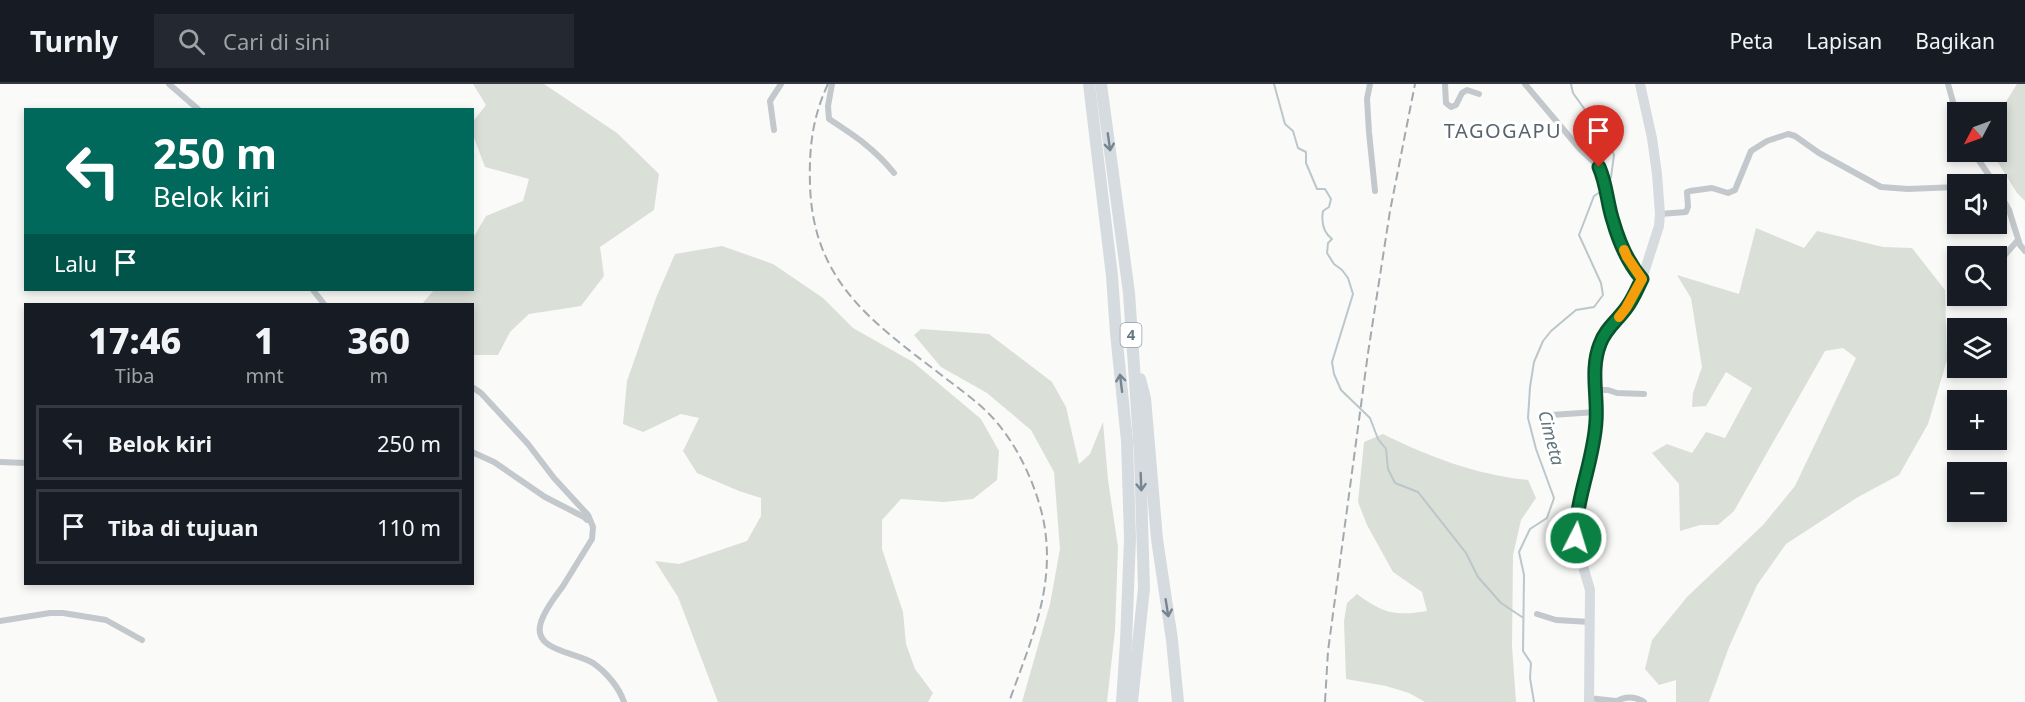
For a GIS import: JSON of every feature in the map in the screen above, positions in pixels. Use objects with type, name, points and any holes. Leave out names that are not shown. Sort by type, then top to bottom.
[{"type":"highway","name":"4","points":[[1089,84],[1112,276],[1127,441],[1129,548],[1122,702]]},
{"type":"highway","name":"4","points":[[1101,84],[1129,293],[1140,455],[1144,588],[1132,702]]},
{"type":"highway","points":[[1588,700],[1590,590],[1578,549],[1576,528],[1578,510],[1590,464],[1596,412],[1595,364],[1600,345],[1608,330],[1626,308],[1642,279],[1659,226],[1660,214],[1652,138],[1640,84]]},
{"type":"highway","points":[[1132,354],[1145,398],[1157,539],[1172,640],[1178,702]]},
{"type":"street","points":[[169,84],[197,108]]},
{"type":"street","points":[[832,84],[828,106],[829,119],[863,140],[894,173]]},
{"type":"street","points":[[1370,84],[1367,99],[1375,191]]},
{"type":"street","points":[[1445,84],[1446,103],[1451,107],[1456,105],[1462,93],[1467,90],[1479,94]]},
{"type":"street","points":[[1525,84],[1579,148],[1599,167],[1605,180],[1613,223],[1627,257],[1642,279]]},
{"type":"street","points":[[1948,84],[1953,102]]},
{"type":"street","points":[[774,130],[770,101],[777,86]]},
{"type":"street","points":[[1660,214],[1686,212],[1687,192],[1690,190],[1712,188],[1728,193],[1735,190],[1751,151],[1784,134],[1795,136],[1819,153],[1881,187],[1908,189],[1947,187]]},
{"type":"street","points":[[2007,206],[2018,240],[2025,251]]},
{"type":"street","points":[[2007,252],[2018,240]]},
{"type":"street","points":[[314,291],[323,303]]},
{"type":"street","points":[[474,388],[528,444],[554,478],[588,515],[593,527],[592,539],[543,618],[540,624],[541,633],[548,646],[591,662],[615,684],[624,702]]},
{"type":"street","points":[[1595,390],[1644,394]]},
{"type":"street","points":[[1551,415],[1596,412]]},
{"type":"street","points":[[474,453],[494,462],[545,497],[584,517],[593,527]]},
{"type":"street","points":[[0,462],[24,463]]},
{"type":"street","points":[[0,621],[63,613],[106,620],[142,640]]},
{"type":"street","points":[[1537,614],[1556,620],[1590,622]]},
{"type":"street","points":[[1588,700],[1616,702],[1622,698],[1635,698],[1644,702]]},
{"type":"shaded area","points":[[473,84],[544,84],[617,133],[659,174],[654,210],[600,247],[604,276],[581,306],[529,314],[510,332],[498,355],[474,355],[474,303],[423,303],[433,291],[474,291],[474,236],[486,216],[523,201],[529,179],[485,167],[474,138],[474,120],[486,105]]},
{"type":"shaded area","points":[[2017,84],[2025,84],[2025,201],[2017,193],[1998,162],[2007,162],[2006,102]]},
{"type":"shaded area","points":[[1756,228],[1804,248],[1817,231],[1883,247],[1912,248],[1945,290],[1947,360],[1928,424],[1899,475],[1858,497],[1786,544],[1757,585],[1729,647],[1709,702],[1676,702],[1676,680],[1659,685],[1645,669],[1652,640],[1687,597],[1763,525],[1795,486],[1856,358],[1843,348],[1825,351],[1734,511],[1718,525],[1700,525],[1680,531],[1679,484],[1652,453],[1667,444],[1692,453],[1706,432],[1725,438],[1752,388],[1726,372],[1706,406],[1692,407],[1693,393],[1702,367],[1691,298],[1677,275],[1739,294]]},
{"type":"shaded area","points":[[722,246],[773,264],[823,298],[853,328],[913,362],[981,419],[999,451],[997,480],[973,499],[944,502],[901,499],[882,520],[882,549],[903,612],[906,644],[915,669],[933,693],[928,702],[718,702],[678,597],[655,561],[679,564],[747,541],[761,516],[761,498],[697,473],[683,451],[699,418],[681,414],[643,432],[623,424],[627,381],[656,298],[675,254]]},
{"type":"shaded area","points":[[921,329],[989,334],[1052,382],[1066,407],[1079,464],[1090,454],[1103,422],[1108,480],[1118,547],[1115,630],[1107,702],[1022,702],[1050,604],[1060,549],[1054,472],[1031,430],[987,393],[941,367],[914,335]]},
{"type":"shaded area","points":[[1383,434],[1454,464],[1490,474],[1528,480],[1536,498],[1521,520],[1513,555],[1512,646],[1516,702],[1425,702],[1409,693],[1386,686],[1346,679],[1344,621],[1347,603],[1357,594],[1375,606],[1390,612],[1427,611],[1422,592],[1393,572],[1367,525],[1358,502],[1364,442]]},
{"type":"waterway","points":[[1274,84],[1285,124],[1293,131],[1298,148],[1306,152],[1306,163],[1317,189],[1325,189],[1331,199],[1329,207],[1323,211],[1322,215],[1325,230],[1332,239],[1328,243],[1327,253],[1348,278],[1353,294],[1332,362],[1341,390],[1370,418],[1378,439],[1386,449],[1388,469],[1395,483],[1418,492],[1466,553],[1478,577],[1501,603],[1522,617]]},
{"type":"waterway","name":"Cimeta","points":[[1571,84],[1573,93],[1610,145],[1614,155],[1608,184]]},
{"type":"waterway","name":"Cimeta","points":[[1534,702],[1530,678],[1531,663],[1523,651],[1524,575],[1519,552],[1530,529],[1547,518],[1554,498],[1536,449],[1528,418],[1530,387],[1534,362],[1543,341],[1551,331],[1576,310],[1594,307],[1603,295],[1601,283],[1579,235],[1594,196],[1605,189]]},
{"type":"railway","points":[[828,84],[818,109],[813,134],[810,185],[814,219],[822,248],[834,273],[850,296],[869,316],[992,417],[1017,452],[1040,505],[1046,543],[1047,566],[1044,589],[1040,612],[1009,702]]},
{"type":"railway","points":[[1325,702],[1328,651],[1368,353],[1390,211],[1415,84]]},
{"type":"slow traffic","points":[[1619,317],[1634,296],[1642,279],[1634,270],[1624,250]]},
{"type":"district","name":"TAGOGAPU","points":[[1503,131]]},
{"type":"route","points":[[1576,538],[1578,510],[1585,488],[1596,424],[1595,364],[1597,354],[1604,336],[1626,308],[1642,279],[1627,257],[1613,223],[1605,180],[1599,167]]}]
